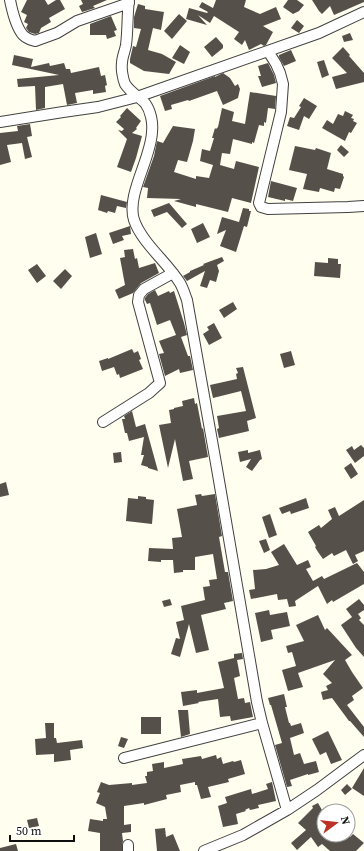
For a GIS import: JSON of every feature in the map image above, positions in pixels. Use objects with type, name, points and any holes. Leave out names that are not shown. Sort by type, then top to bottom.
[{"type":"street","points":[[10,0],[23,36],[35,42],[57,33],[77,21],[129,2],[126,46],[122,63],[123,77],[125,84],[136,97],[145,103],[150,112],[153,130],[148,154],[132,203],[132,214],[140,235],[181,284],[187,300],[257,702],[287,810]]},
{"type":"street","points":[[0,122],[98,107],[136,97],[319,33],[364,12]]},
{"type":"street","points":[[268,51],[280,73],[283,84],[281,112],[259,203],[261,207],[268,209],[364,206]]},
{"type":"street","points":[[103,422],[149,393],[160,383],[138,302],[139,296],[144,290],[173,273]]},
{"type":"street","points":[[124,758],[262,723]]},
{"type":"street","points":[[204,851],[242,835],[287,810],[364,755]]},
{"type":"building","points":[[27,0],[45,0],[48,5],[56,0],[60,0],[65,9],[49,18],[51,22],[41,28],[39,33],[35,34],[29,32],[26,28],[28,24],[24,22],[27,15],[21,12]]},
{"type":"building","points":[[81,0],[107,0],[93,6],[95,8],[82,12],[79,6],[83,4]]},
{"type":"building","points":[[216,0],[246,0],[244,7],[260,14],[276,7],[281,19],[263,26],[273,32],[266,45],[264,46],[261,44],[249,50],[245,40],[242,45],[234,39],[239,32],[214,16],[210,23],[198,15],[207,25],[186,19],[189,8],[207,13],[208,12],[199,7],[202,2],[213,8]]},
{"type":"building","points":[[288,0],[297,0],[304,5],[299,11],[293,14],[283,7]]},
{"type":"building","points":[[312,0],[364,0],[364,2],[334,15],[330,6],[322,14]]},
{"type":"building","points":[[138,4],[145,6],[145,9],[164,12],[161,30],[153,28],[148,50],[162,54],[176,62],[169,74],[144,71],[130,63],[133,46],[136,47],[141,29],[134,28],[134,17]]},
{"type":"building","points":[[179,14],[187,21],[172,39],[164,31]]},
{"type":"building","points":[[111,16],[117,30],[114,31],[116,36],[107,39],[106,35],[90,35],[90,24]]},
{"type":"building","points":[[297,20],[304,26],[299,33],[291,28]]},
{"type":"building","points":[[350,33],[353,40],[344,42],[342,36]]},
{"type":"building","points":[[216,37],[223,45],[223,48],[212,57],[204,47]]},
{"type":"building","points":[[180,45],[190,52],[184,64],[172,58]]},
{"type":"building","points":[[343,47],[364,73],[364,82],[336,89],[332,77],[347,73],[332,58]]},
{"type":"building","points":[[291,50],[296,61],[284,66],[279,55]]},
{"type":"building","points":[[14,55],[33,59],[31,67],[49,63],[50,66],[64,63],[66,69],[70,69],[71,73],[99,67],[101,76],[105,75],[107,85],[105,86],[106,92],[93,94],[93,90],[75,93],[77,103],[67,105],[63,84],[45,87],[45,108],[36,110],[35,86],[18,87],[17,79],[59,75],[12,65]]},
{"type":"building","points":[[324,60],[329,75],[322,78],[317,62]]},
{"type":"building","points":[[268,63],[276,83],[262,87],[258,76],[261,76],[258,66]]},
{"type":"building","points":[[223,73],[230,78],[235,86],[238,84],[240,89],[238,98],[223,105],[217,91],[189,101],[171,105],[172,109],[165,111],[160,96]]},
{"type":"building","points":[[250,92],[276,96],[275,109],[268,108],[266,123],[264,122],[264,126],[259,125],[254,143],[252,142],[252,144],[233,139],[230,154],[222,153],[220,165],[234,169],[236,161],[259,167],[251,203],[232,198],[228,212],[196,204],[196,207],[174,201],[181,199],[147,198],[148,188],[143,187],[154,156],[157,141],[163,143],[173,126],[195,129],[187,162],[178,160],[174,172],[196,179],[196,176],[209,178],[213,165],[200,161],[202,149],[210,151],[214,138],[212,138],[215,128],[216,129],[218,127],[222,108],[234,112],[232,121],[245,124]]},
{"type":"building","points":[[304,98],[317,106],[309,119],[304,116],[299,130],[287,126],[290,117],[294,118],[301,107],[299,106]]},
{"type":"building","points":[[127,108],[141,121],[136,128],[137,129],[132,133],[142,136],[131,172],[117,167],[127,139],[118,130],[122,131],[124,129],[116,122]]},
{"type":"building","points":[[345,111],[353,115],[351,118],[357,123],[351,133],[349,132],[345,141],[322,128],[327,120],[333,124],[338,114],[343,116]]},
{"type":"building","points":[[30,124],[32,136],[27,137],[32,157],[25,159],[22,143],[7,145],[11,162],[0,165],[0,133],[18,131],[17,126]]},
{"type":"building","points":[[341,145],[349,152],[344,157],[337,150]]},
{"type":"building","points":[[295,146],[315,150],[316,148],[331,153],[327,169],[343,174],[344,177],[340,189],[335,188],[334,192],[320,188],[319,192],[303,189],[307,174],[289,170]]},
{"type":"building","points":[[271,181],[297,188],[293,201],[285,199],[285,201],[268,197]]},
{"type":"building","points":[[101,195],[127,202],[126,208],[117,206],[115,213],[108,211],[107,213],[98,210]]},
{"type":"building","points":[[169,203],[187,224],[182,228],[167,212],[154,217],[151,210]]},
{"type":"building","points":[[243,208],[251,211],[247,227],[244,226],[236,252],[220,246],[226,230],[217,234],[222,217],[239,222]]},
{"type":"building","points":[[203,223],[210,237],[197,243],[191,229]]},
{"type":"building","points":[[130,226],[131,234],[122,236],[124,240],[113,244],[109,233]]},
{"type":"building","points":[[96,233],[102,254],[90,258],[85,237]]},
{"type":"building","points":[[133,249],[139,268],[155,263],[159,273],[141,283],[133,293],[119,299],[115,290],[125,285],[120,258],[125,257],[124,250]]},
{"type":"building","points":[[222,257],[224,261],[217,265],[219,271],[216,282],[210,280],[207,288],[200,286],[205,271],[187,281],[183,276],[204,265],[203,264]]},
{"type":"building","points":[[328,258],[338,259],[338,264],[341,264],[340,278],[314,276],[315,262],[328,263]]},
{"type":"building","points":[[37,264],[46,276],[37,283],[28,270]]},
{"type":"building","points":[[65,269],[72,276],[61,289],[53,281]]},
{"type":"building","points":[[155,290],[158,296],[169,291],[170,293],[174,291],[187,335],[181,337],[188,356],[190,356],[193,370],[180,373],[179,369],[165,376],[159,354],[164,353],[159,341],[176,335],[170,320],[157,325],[150,303],[147,304],[145,300],[148,294]]},
{"type":"building","points":[[233,302],[237,309],[224,318],[219,310]]},
{"type":"building","points":[[214,323],[222,338],[209,345],[203,334],[209,330],[207,327]]},
{"type":"building","points":[[132,349],[134,353],[138,351],[141,359],[139,360],[143,369],[120,378],[114,367],[102,371],[99,361]]},
{"type":"building","points":[[291,351],[295,365],[284,368],[280,354]]},
{"type":"building","points":[[243,367],[256,418],[247,421],[249,431],[219,438],[217,416],[246,411],[241,391],[213,398],[210,385],[237,379],[236,374],[238,373],[236,368]]},
{"type":"building","points":[[194,398],[195,404],[197,403],[202,429],[203,428],[208,457],[189,461],[193,479],[183,481],[175,439],[168,468],[159,425],[171,423],[169,410],[183,406],[182,401]]},
{"type":"building","points":[[132,411],[136,427],[145,424],[158,471],[141,465],[144,455],[141,455],[144,437],[129,441],[127,433],[125,433],[122,419],[125,419],[124,416]]},
{"type":"building","points":[[361,445],[364,448],[364,456],[355,463],[346,450],[352,446],[354,450]]},
{"type":"building","points":[[248,450],[248,453],[260,450],[262,459],[252,471],[246,467],[251,459],[240,462],[238,452]]},
{"type":"building","points":[[121,452],[122,462],[114,463],[113,453]]},
{"type":"building","points":[[351,463],[358,474],[351,479],[344,468]]},
{"type":"building","points":[[6,482],[9,495],[0,497],[0,484]]},
{"type":"building","points":[[201,494],[202,496],[215,494],[222,536],[219,537],[225,572],[228,572],[233,601],[224,603],[226,609],[201,615],[209,650],[196,653],[189,624],[180,657],[171,654],[176,638],[180,639],[176,622],[184,620],[181,606],[205,600],[203,587],[210,586],[209,580],[217,579],[213,554],[195,557],[195,570],[183,570],[183,572],[174,573],[173,560],[161,560],[161,562],[148,561],[149,548],[173,549],[172,538],[182,537],[177,509],[197,505],[195,495]]},
{"type":"building","points":[[138,496],[154,500],[152,524],[126,521],[128,498],[138,499]]},
{"type":"building","points":[[306,498],[309,508],[291,514],[290,511],[282,514],[279,508]]},
{"type":"building","points":[[364,500],[364,551],[355,555],[358,561],[353,564],[346,550],[334,556],[332,553],[323,559],[308,532],[319,525],[321,528],[332,519],[328,510],[335,507],[339,516]]},
{"type":"building","points":[[270,514],[277,535],[269,538],[262,517]]},
{"type":"building","points":[[266,539],[270,550],[264,553],[259,541]]},
{"type":"building","points":[[284,544],[297,565],[308,560],[311,567],[306,569],[313,581],[322,576],[324,579],[357,563],[364,572],[364,584],[327,604],[318,586],[295,601],[296,606],[289,607],[287,599],[278,600],[277,594],[251,599],[249,590],[255,589],[253,570],[266,569],[279,565],[271,552]]},
{"type":"building","points":[[170,599],[172,605],[164,607],[162,601]]},
{"type":"building","points":[[359,599],[364,605],[364,610],[358,614],[361,618],[359,620],[364,625],[364,657],[356,648],[341,625],[352,617],[346,609]]},
{"type":"building","points":[[269,610],[270,615],[287,612],[290,626],[271,630],[273,639],[261,642],[255,613]]},
{"type":"building","points":[[318,615],[325,630],[327,628],[352,655],[345,660],[363,688],[352,696],[354,700],[347,705],[364,727],[364,737],[349,721],[332,698],[323,700],[321,692],[328,690],[326,686],[332,683],[323,674],[335,660],[298,673],[303,687],[288,691],[282,670],[296,666],[292,652],[288,653],[286,646],[304,641],[296,625]]},
{"type":"building","points":[[242,653],[243,659],[237,660],[240,676],[234,678],[238,699],[244,698],[245,703],[250,702],[253,717],[231,721],[230,716],[220,717],[218,699],[183,706],[181,692],[197,690],[197,693],[224,688],[218,662],[234,658],[234,654]]},
{"type":"building","points":[[284,694],[287,707],[285,707],[289,723],[291,726],[301,723],[304,733],[290,738],[294,755],[300,753],[304,764],[316,761],[319,772],[290,780],[292,786],[287,787],[275,745],[282,743],[268,698]]},
{"type":"building","points":[[178,710],[188,710],[190,734],[181,737]]},
{"type":"building","points":[[141,717],[161,717],[161,734],[141,734]]},
{"type":"building","points":[[45,723],[54,723],[54,738],[56,738],[57,743],[82,740],[83,748],[70,750],[71,760],[54,762],[54,754],[36,755],[35,739],[46,738]]},
{"type":"building","points":[[328,731],[342,760],[331,764],[326,752],[320,755],[312,739]]},
{"type":"building","points":[[121,737],[128,739],[124,748],[118,746]]},
{"type":"building","points":[[216,755],[217,759],[221,757],[223,764],[241,760],[245,774],[228,779],[229,782],[208,787],[211,797],[201,799],[195,782],[180,785],[181,792],[166,795],[167,799],[144,805],[144,803],[124,806],[124,825],[131,824],[131,832],[122,833],[122,851],[100,851],[100,833],[88,831],[90,819],[103,821],[103,819],[107,819],[105,807],[96,803],[100,793],[97,792],[101,782],[109,785],[132,783],[132,785],[147,783],[145,776],[147,776],[147,772],[153,771],[152,764],[164,762],[164,768],[183,764],[182,759],[201,756],[202,759]]},
{"type":"building","points":[[364,768],[364,796],[352,788]]},
{"type":"building","points":[[272,782],[276,801],[258,805],[259,808],[250,810],[249,808],[245,810],[246,811],[236,814],[238,824],[223,827],[218,806],[227,803],[225,797],[251,789],[252,794],[268,789],[266,784]]},
{"type":"building","points":[[347,784],[352,789],[345,795],[341,790]]},
{"type":"building","points":[[316,804],[316,843],[356,843],[356,836],[364,843],[356,851],[330,851],[322,844],[318,847],[311,837],[297,850],[291,843],[306,830],[298,823],[313,808],[312,806]]},
{"type":"building","points":[[37,818],[39,826],[29,828],[27,820]]},
{"type":"building","points":[[165,828],[166,837],[173,834],[180,851],[157,851],[155,829]]},
{"type":"building","points":[[16,844],[18,851],[0,851],[0,848]]}]
